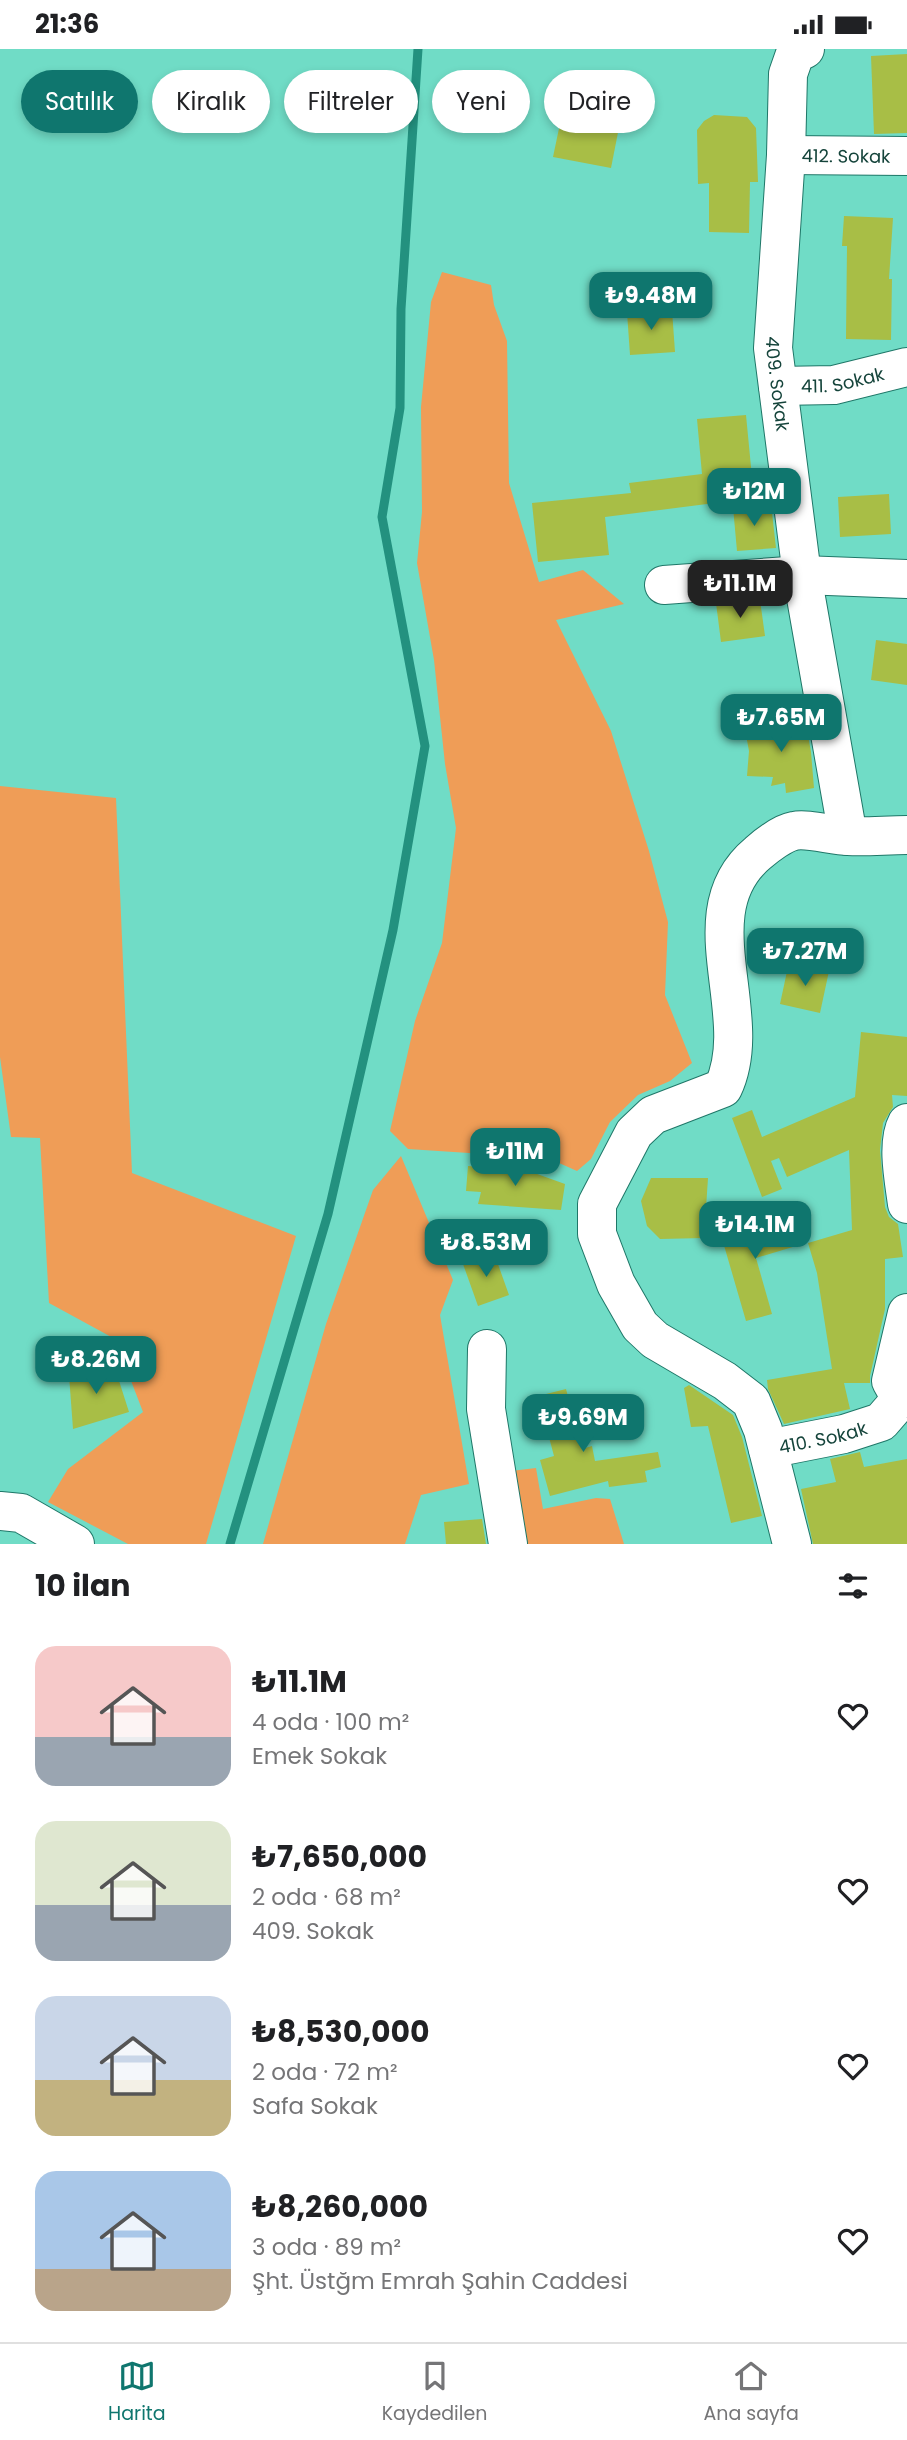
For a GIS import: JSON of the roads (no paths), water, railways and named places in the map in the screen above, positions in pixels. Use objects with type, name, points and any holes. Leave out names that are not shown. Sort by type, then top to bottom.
[{"type":"street","name":"409. Sokak","points":[[800,52],[788,74],[786,155],[773,348],[802,575],[848,836]]},
{"type":"street","name":"412. Sokak","points":[[786,155],[907,156]]},
{"type":"street","name":"411. Sokak","points":[[778,387],[834,385],[907,367]]},
{"type":"street","points":[[664,585],[802,575],[907,579]]},
{"type":"street","points":[[792,1544],[768,1449],[751,1401],[725,1381],[655,1340],[640,1326],[615,1284],[597,1234],[597,1203],[634,1133],[653,1115],[723,1088],[731,1071],[731,996],[723,927],[730,891],[748,861],[765,847],[794,831],[848,836],[907,835]]},
{"type":"street","points":[[907,1122],[904,1127],[902,1159],[907,1204]]},
{"type":"street","points":[[904,1399],[891,1381],[907,1313]]},
{"type":"street","points":[[486,1349],[486,1409],[508,1544]]},
{"type":"street","name":"410. Sokak","points":[[768,1449],[844,1434],[881,1422],[904,1399]]},
{"type":"street","points":[[0,1511],[21,1513],[75,1544]]},
{"type":"waterway","points":[[230,1544],[328,1214],[393,930],[425,746],[382,517],[400,408],[401,309],[418,49]]}]
